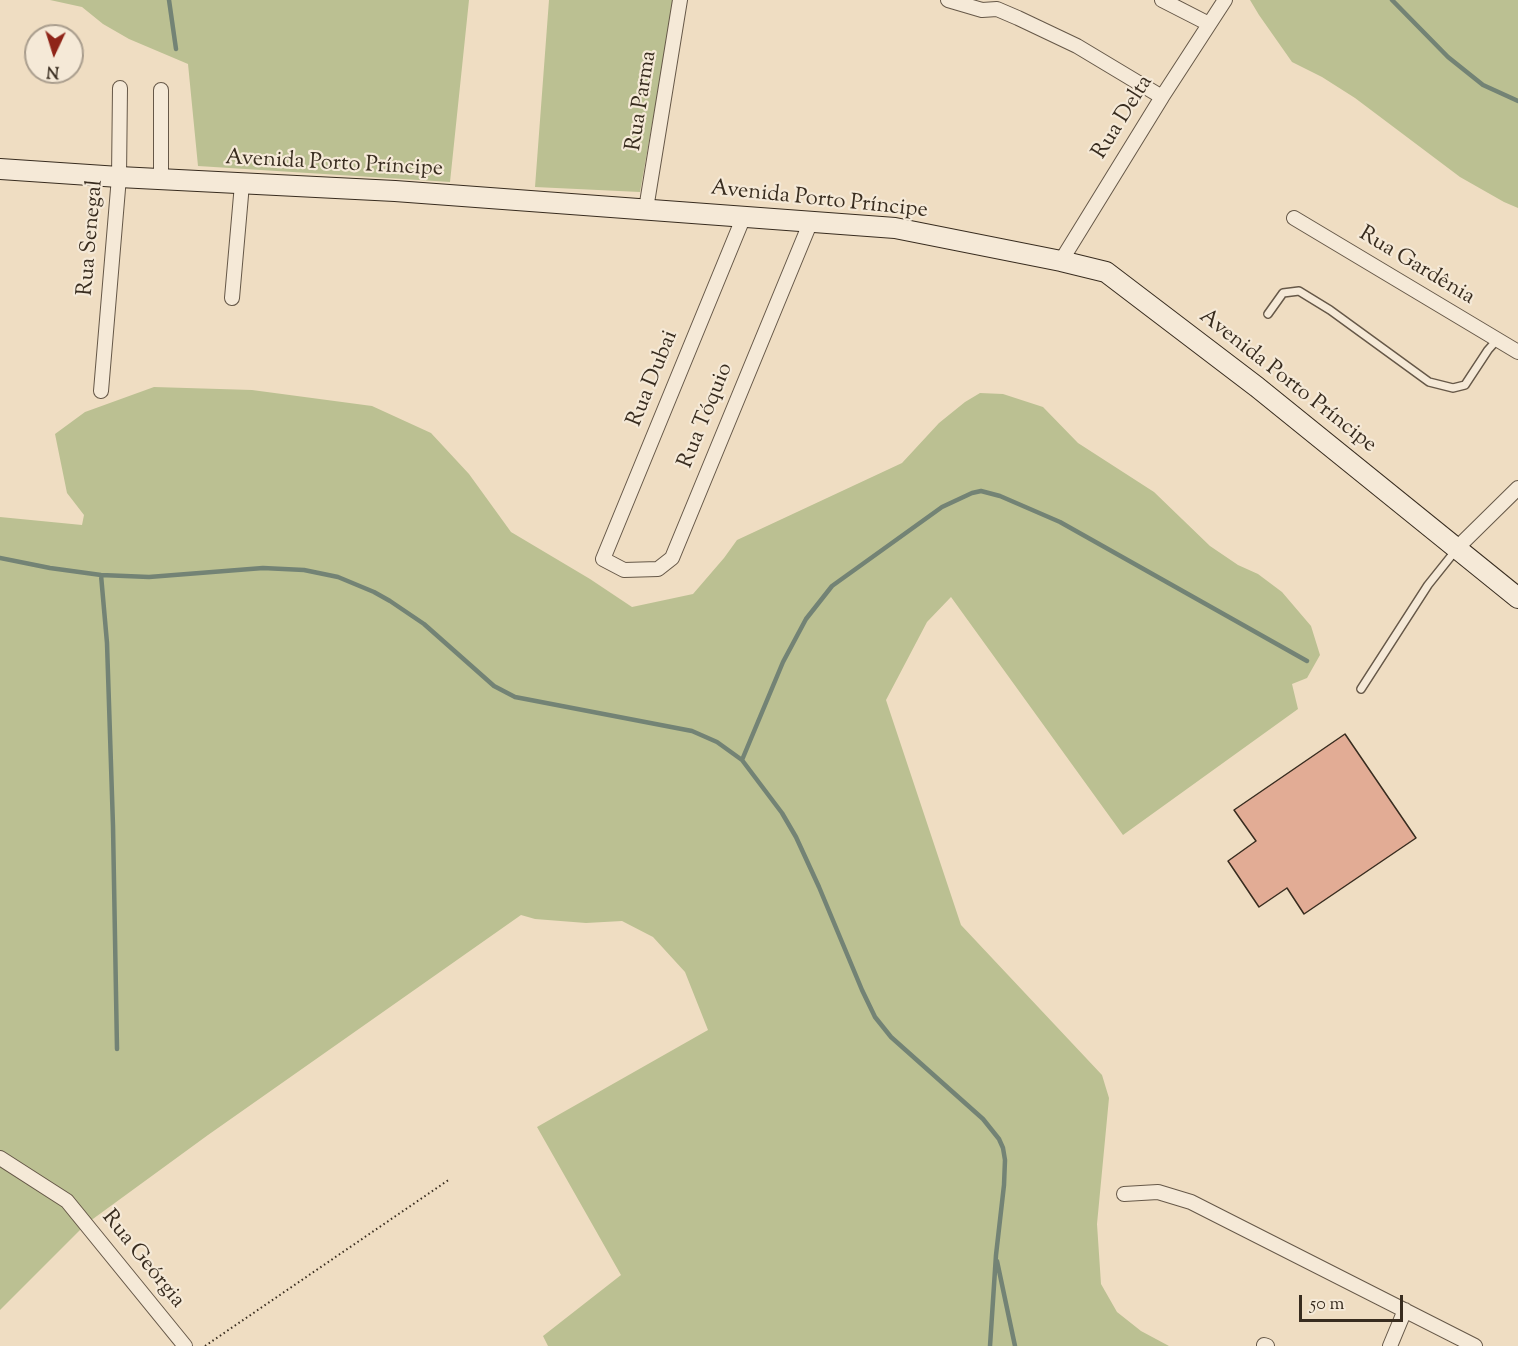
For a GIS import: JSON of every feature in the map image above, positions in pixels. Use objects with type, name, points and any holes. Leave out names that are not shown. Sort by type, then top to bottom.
[{"type":"street","name":"Rua Parma","points":[[646,209],[680,0]]},
{"type":"street","points":[[948,0],[982,10],[998,5],[1077,46],[1162,97]]},
{"type":"street","points":[[1162,0],[1209,24]]},
{"type":"street","name":"Rua Delta","points":[[1061,261],[1225,0]]},
{"type":"street","name":"Rua Senegal","points":[[101,391],[119,177],[120,88]]},
{"type":"street","points":[[160,90],[161,179]]},
{"type":"street","name":"Avenida Porto Príncipe","points":[[0,169],[395,191],[895,228],[1106,272],[1266,395],[1518,598]]},
{"type":"street","points":[[232,298],[242,184]]},
{"type":"street","name":"Rua Dubai","points":[[603,559],[744,216]]},
{"type":"street","name":"Rua Gardênia","points":[[1294,218],[1518,352]]},
{"type":"street","name":"Rua Tóquio","points":[[603,559],[624,570],[635,570],[658,569],[672,558],[810,221]]},
{"type":"street","points":[[1457,548],[1518,488]]},
{"type":"street","name":"Rua Geórgia","points":[[0,1158],[68,1201],[184,1346]]},
{"type":"street","points":[[1124,1194],[1158,1192],[1191,1202],[1475,1346]]},
{"type":"street","points":[[1390,1346],[1405,1310]]},
{"type":"lane","points":[[1268,314],[1283,293],[1299,291],[1330,310],[1429,382],[1453,388],[1465,385],[1497,340]]},
{"type":"lane","points":[[1361,689],[1428,585],[1457,548]]},
{"type":"path","points":[[204,1346],[450,1179]]},
{"type":"green space","points":[[50,0],[469,0],[450,182],[198,166],[188,64],[129,39],[103,24],[82,7]]},
{"type":"green space","points":[[549,0],[674,0],[640,192],[535,187]]},
{"type":"green space","points":[[1250,0],[1518,0],[1518,208],[1460,177],[1355,98],[1322,77],[1292,62]]},
{"type":"green space","points":[[154,387],[252,390],[372,406],[431,433],[469,474],[511,532],[632,607],[693,594],[737,540],[902,463],[939,423],[980,393],[1003,394],[1043,407],[1078,443],[1154,492],[1210,546],[1238,565],[1258,574],[1282,592],[1311,626],[1320,655],[1307,678],[1292,684],[1298,709],[1123,835],[951,597],[927,622],[886,700],[961,925],[1102,1075],[1109,1098],[1097,1224],[1101,1284],[1117,1312],[1141,1331],[1169,1346],[548,1346],[543,1336],[621,1275],[537,1127],[708,1030],[685,972],[653,937],[622,921],[586,923],[535,919],[521,915],[208,1135],[86,1224],[0,1310],[0,517],[82,525],[84,515],[67,493],[55,434],[85,412]]},
{"type":"building","points":[[1345,734],[1416,838],[1304,914],[1287,888],[1259,907],[1228,861],[1256,841],[1234,810]]},
{"type":"waterway","points":[[169,0],[176,49]]},
{"type":"waterway","points":[[1392,0],[1448,57],[1483,85],[1518,101]]},
{"type":"waterway","points":[[742,760],[783,662],[806,619],[832,586],[942,507],[981,491],[1000,496],[1060,522],[1307,661]]},
{"type":"waterway","points":[[0,558],[101,575],[149,577],[263,568],[304,570],[338,577],[374,592],[424,624],[494,686],[515,697],[692,731],[717,742],[742,760],[782,813],[796,837],[875,1017],[891,1037],[983,1119],[999,1139],[1003,1148],[1004,1185],[996,1255],[990,1346]]},
{"type":"waterway","points":[[101,575],[107,643],[117,1049]]},
{"type":"waterway","points":[[997,1261],[1015,1346]]}]
